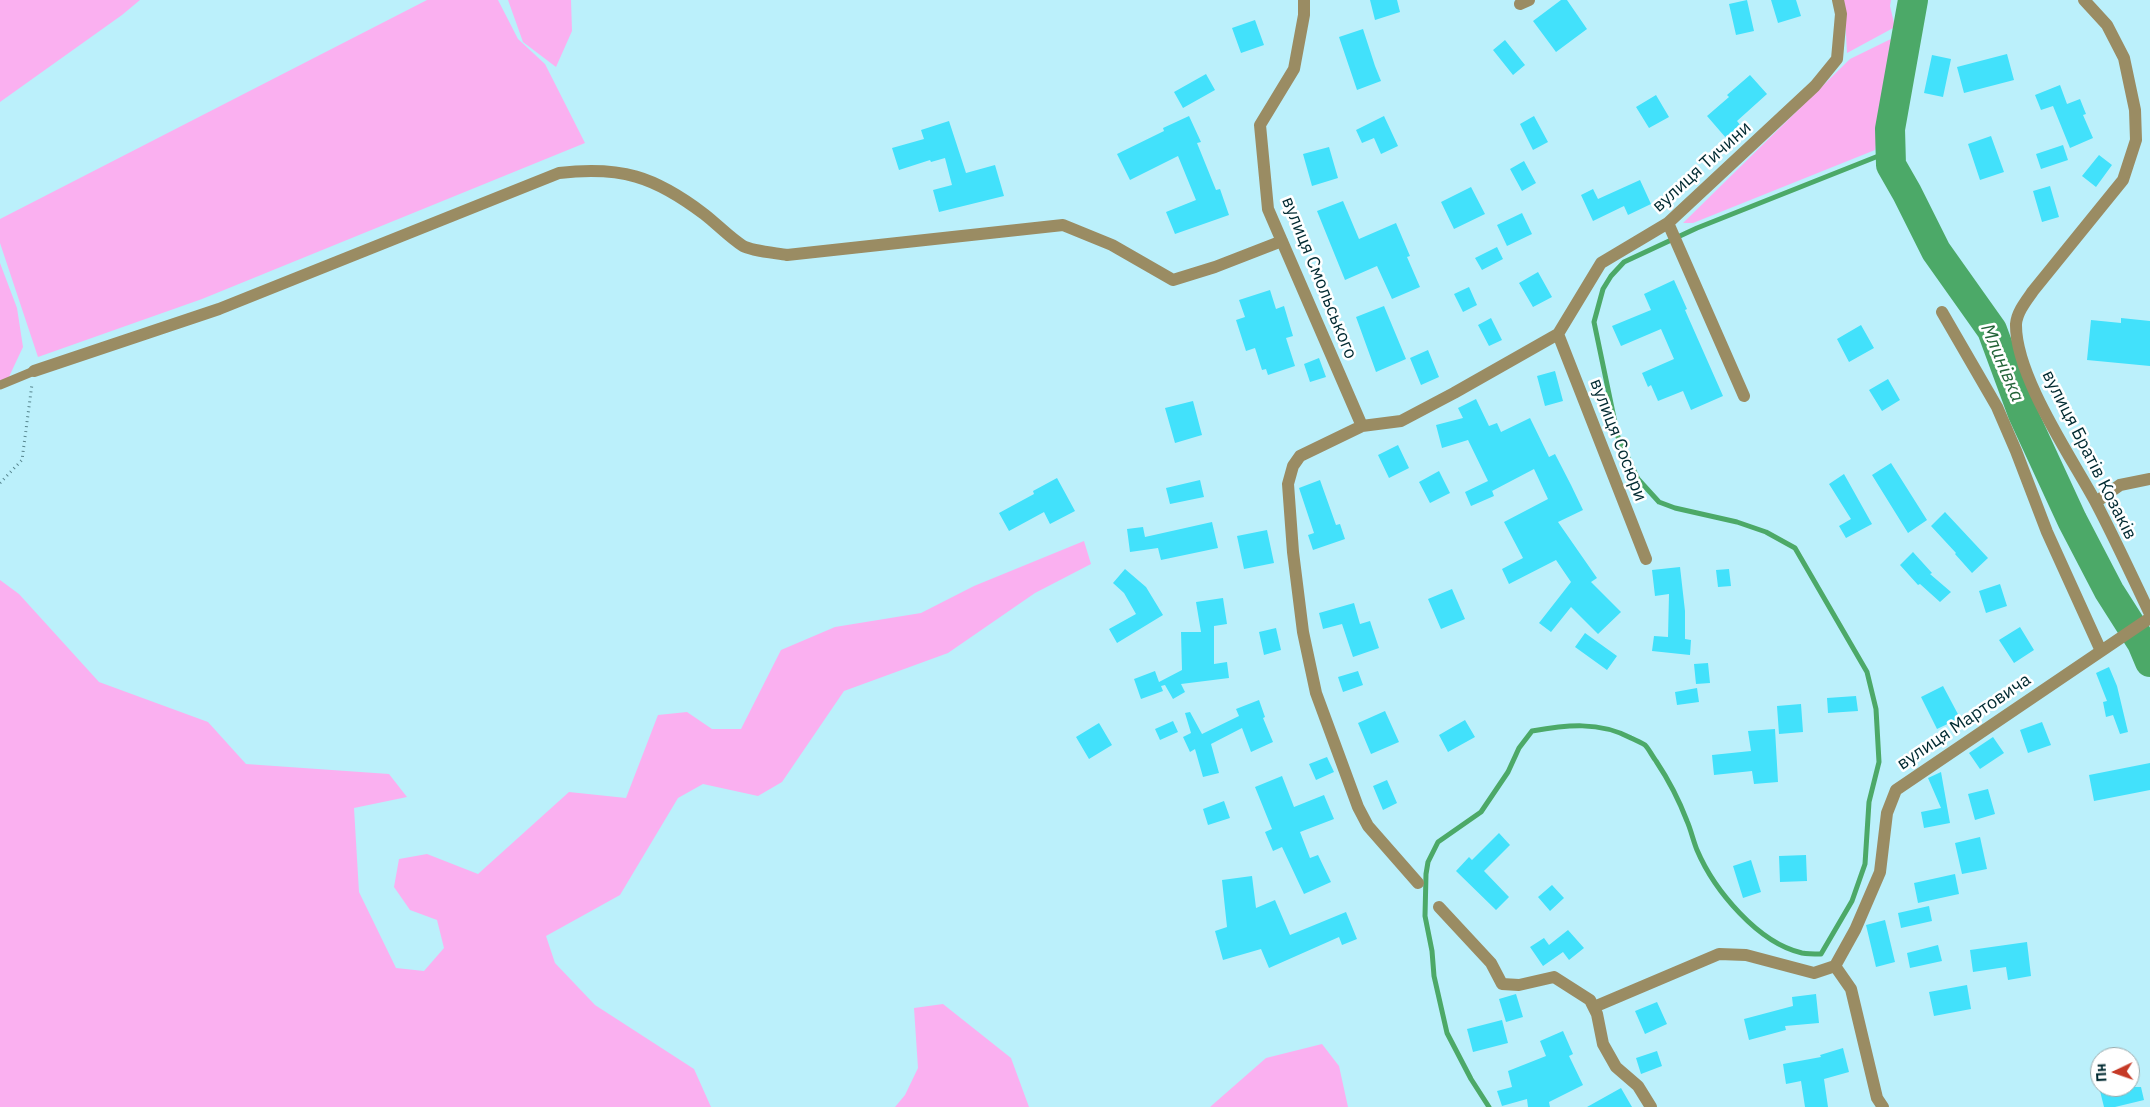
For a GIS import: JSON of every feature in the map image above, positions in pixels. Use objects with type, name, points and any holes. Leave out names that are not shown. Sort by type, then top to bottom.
[{"type":"street","name":"вулиця Смольського","points":[[1304,0],[1304,15],[1294,69],[1260,125],[1268,209],[1362,426]]},
{"type":"street","name":"вулиця Тичини","points":[[1418,883],[1368,826],[1358,807],[1316,693],[1303,632],[1296,578],[1288,484],[1293,466],[1300,456],[1362,426],[1401,421],[1454,394],[1558,334],[1601,263],[1670,227],[1815,86],[1836,59],[1841,14],[1838,0]]},
{"type":"street","name":"вулиця Братів Козаків","points":[[2084,0],[2107,25],[2124,58],[2135,110],[2136,140],[2123,180],[2033,290],[2021,309],[2016,323],[2019,350],[2034,391],[2096,502],[2150,614]]},
{"type":"street","points":[[34,371],[219,309],[559,173],[589,169],[622,172],[652,180],[703,213],[744,247],[788,256],[1063,225],[1112,245],[1173,280],[1215,267],[1282,241]]},
{"type":"street","points":[[1670,227],[1744,396]]},
{"type":"street","points":[[1942,312],[1997,407],[2016,451],[2046,532],[2101,651]]},
{"type":"street","name":"вулиця Сосюри","points":[[1558,334],[1646,559]]},
{"type":"street","points":[[2096,502],[2120,485],[2150,480]]},
{"type":"street","name":"вулиця Мартовича","points":[[1835,966],[1855,930],[1880,872],[1887,814],[1896,790],[2144,621]]},
{"type":"street","points":[[1439,907],[1491,963],[1502,984],[1519,985],[1554,977],[1590,1000],[1597,1014],[1603,1044],[1616,1066],[1638,1086],[1651,1107]]},
{"type":"street","points":[[1594,1007],[1719,954],[1746,955],[1814,973],[1835,966],[1851,989],[1877,1098],[1883,1107]]},
{"type":"lane","points":[[0,385],[34,371]]},
{"type":"path","points":[[0,483],[22,460],[34,371]]},
{"type":"shaded area","points":[[0,0],[140,0],[122,15],[0,102]]},
{"type":"shaded area","points":[[427,0],[498,0],[518,39],[545,64],[585,143],[202,299],[38,357],[0,243],[0,219]]},
{"type":"shaded area","points":[[508,0],[571,0],[572,31],[556,67],[523,42]]},
{"type":"shaded area","points":[[1844,0],[1891,0],[1890,6],[1895,27],[1847,53]]},
{"type":"shaded area","points":[[1897,36],[1887,88],[1891,94],[1887,107],[1883,109],[1875,150],[1693,223],[1683,223],[1850,59]]},
{"type":"shaded area","points":[[0,263],[17,308],[23,347],[7,381],[0,384]]},
{"type":"shaded area","points":[[1084,541],[1091,564],[1035,593],[948,653],[844,691],[782,782],[758,796],[703,784],[678,798],[620,895],[546,936],[555,963],[595,1005],[694,1069],[711,1107],[0,1107],[0,580],[19,594],[99,682],[208,722],[246,764],[389,774],[407,797],[354,808],[359,892],[396,968],[424,971],[444,948],[437,920],[410,910],[394,887],[399,859],[427,854],[478,874],[569,792],[626,798],[658,715],[687,712],[712,729],[741,729],[781,650],[835,627],[921,613],[974,586]]},
{"type":"shaded area","points":[[943,1004],[1011,1058],[1029,1107],[895,1107],[905,1095],[918,1068],[914,1008]]},
{"type":"shaded area","points":[[1322,1044],[1339,1066],[1348,1107],[1210,1107],[1266,1058]]},
{"type":"building","points":[[1370,0],[1397,0],[1400,12],[1375,20]]},
{"type":"building","points":[[1561,0],[1567,0],[1587,29],[1556,52],[1533,21]]},
{"type":"building","points":[[1747,0],[1754,31],[1736,35],[1729,4]]},
{"type":"building","points":[[1771,0],[1796,0],[1801,16],[1778,23]]},
{"type":"building","points":[[1255,20],[1264,45],[1241,53],[1232,28]]},
{"type":"building","points":[[1363,29],[1381,81],[1357,90],[1339,37]]},
{"type":"building","points":[[1505,40],[1525,65],[1513,75],[1493,50]]},
{"type":"building","points":[[2007,54],[2014,80],[1964,93],[1957,67]]},
{"type":"building","points":[[1932,55],[1951,59],[1943,97],[1924,93]]},
{"type":"building","points":[[1206,74],[1215,90],[1183,108],[1174,92]]},
{"type":"building","points":[[1750,75],[1767,94],[1737,121],[1741,126],[1726,138],[1707,116]]},
{"type":"building","points":[[2060,85],[2067,104],[2080,99],[2086,114],[2083,115],[2093,138],[2070,148],[2053,106],[2041,110],[2035,95]]},
{"type":"building","points":[[1656,95],[1669,117],[1649,128],[1636,107]]},
{"type":"building","points":[[1189,116],[1201,142],[1197,143],[1216,190],[1220,189],[1229,215],[1175,234],[1166,212],[1196,200],[1178,156],[1130,180],[1117,154],[1164,131],[1163,128]]},
{"type":"building","points":[[1384,116],[1398,146],[1381,154],[1374,138],[1362,143],[1356,130]]},
{"type":"building","points":[[1534,116],[1548,142],[1533,150],[1520,124]]},
{"type":"building","points":[[949,121],[966,173],[995,165],[1004,196],[939,212],[933,190],[952,185],[945,158],[931,162],[930,160],[899,170],[892,148],[924,139],[921,130]]},
{"type":"building","points":[[1991,136],[2004,172],[1980,180],[1968,144]]},
{"type":"building","points":[[2063,145],[2068,160],[2041,169],[2036,154]]},
{"type":"building","points":[[1329,147],[1338,178],[1312,186],[1303,154]]},
{"type":"building","points":[[2099,155],[2112,165],[2096,187],[2082,176]]},
{"type":"building","points":[[1524,161],[1536,183],[1522,191],[1510,169]]},
{"type":"building","points":[[1640,180],[1651,204],[1628,215],[1624,206],[1593,221],[1581,195],[1593,189],[1598,199]]},
{"type":"building","points":[[2050,186],[2059,217],[2042,222],[2033,191]]},
{"type":"building","points":[[1471,187],[1485,214],[1454,229],[1441,202]]},
{"type":"building","points":[[1343,201],[1359,239],[1396,223],[1410,256],[1407,257],[1420,287],[1392,299],[1377,266],[1345,280],[1317,211]]},
{"type":"building","points":[[1522,213],[1532,234],[1507,246],[1497,225]]},
{"type":"building","points":[[1497,247],[1503,259],[1482,270],[1475,258]]},
{"type":"building","points":[[1538,272],[1552,297],[1533,307],[1519,283]]},
{"type":"building","points":[[1674,280],[1687,309],[1685,310],[1723,396],[1691,410],[1683,391],[1658,401],[1651,385],[1648,387],[1642,373],[1674,359],[1661,329],[1621,346],[1612,326],[1651,310],[1644,294]]},
{"type":"building","points":[[1469,287],[1477,305],[1463,312],[1454,294]]},
{"type":"building","points":[[1270,290],[1276,309],[1284,306],[1293,336],[1286,338],[1295,366],[1268,375],[1266,369],[1262,370],[1255,348],[1246,351],[1236,320],[1245,317],[1239,300]]},
{"type":"building","points":[[1384,306],[1406,359],[1376,372],[1356,317]]},
{"type":"building","points":[[1491,318],[1502,340],[1489,346],[1478,325]]},
{"type":"building","points":[[2121,318],[2150,321],[2150,366],[2087,360],[2091,320],[2121,323]]},
{"type":"building","points":[[1861,325],[1874,348],[1849,362],[1837,339]]},
{"type":"building","points":[[1428,350],[1439,377],[1421,385],[1410,358]]},
{"type":"building","points":[[1319,358],[1326,377],[1310,382],[1304,364]]},
{"type":"building","points":[[1555,371],[1563,401],[1545,406],[1537,376]]},
{"type":"building","points":[[1888,379],[1900,400],[1882,411],[1869,390]]},
{"type":"building","points":[[1476,399],[1489,426],[1497,423],[1501,432],[1530,418],[1549,457],[1555,454],[1583,510],[1558,522],[1597,578],[1591,582],[1621,612],[1598,634],[1571,607],[1551,632],[1539,623],[1571,582],[1556,560],[1509,584],[1502,569],[1523,558],[1504,522],[1548,499],[1534,469],[1492,491],[1494,496],[1471,506],[1465,492],[1488,481],[1468,440],[1442,448],[1436,425],[1463,418],[1458,408]]},
{"type":"building","points":[[1193,401],[1202,435],[1175,443],[1165,408]]},
{"type":"building","points":[[1398,445],[1409,468],[1389,478],[1378,455]]},
{"type":"building","points":[[1891,463],[1927,520],[1908,533],[1872,475]]},
{"type":"building","points":[[1439,471],[1450,493],[1430,503],[1419,482]]},
{"type":"building","points":[[1844,474],[1872,524],[1846,538],[1839,526],[1851,519],[1829,484]]},
{"type":"building","points":[[1057,478],[1075,511],[1050,524],[1044,512],[1009,531],[999,513],[1034,494],[1033,491]]},
{"type":"building","points":[[1200,480],[1204,497],[1170,504],[1166,488]]},
{"type":"building","points":[[1320,480],[1336,525],[1340,524],[1345,539],[1313,550],[1308,535],[1314,533],[1299,488]]},
{"type":"building","points":[[1945,512],[1988,558],[1972,573],[1931,526]]},
{"type":"building","points":[[1212,522],[1218,548],[1161,560],[1158,548],[1130,552],[1127,529],[1143,527],[1145,537]]},
{"type":"building","points":[[1267,530],[1274,563],[1244,569],[1237,536]]},
{"type":"building","points":[[1913,552],[1932,573],[1930,574],[1951,592],[1940,602],[1920,584],[1918,585],[1900,565]]},
{"type":"building","points":[[1680,567],[1685,611],[1685,639],[1691,640],[1690,655],[1652,651],[1654,636],[1668,637],[1669,594],[1655,596],[1652,570]]},
{"type":"building","points":[[1125,569],[1146,587],[1163,615],[1117,643],[1109,629],[1136,614],[1124,593],[1113,583]]},
{"type":"building","points":[[1729,569],[1731,586],[1718,587],[1716,570]]},
{"type":"building","points":[[2000,584],[2007,606],[1986,613],[1979,591]]},
{"type":"building","points":[[1452,589],[1465,619],[1441,629],[1428,599]]},
{"type":"building","points":[[1223,598],[1227,624],[1214,626],[1214,664],[1227,662],[1229,678],[1181,684],[1185,692],[1173,699],[1165,685],[1161,686],[1163,691],[1141,699],[1134,679],[1155,671],[1159,682],[1182,670],[1181,632],[1201,632],[1196,602]]},
{"type":"building","points":[[1354,603],[1360,624],[1370,621],[1379,648],[1353,657],[1342,624],[1323,629],[1319,613]]},
{"type":"building","points":[[2020,627],[2034,650],[2014,663],[1999,640]]},
{"type":"building","points":[[1276,628],[1281,650],[1264,655],[1259,632]]},
{"type":"building","points":[[1585,633],[1617,656],[1607,670],[1575,647]]},
{"type":"building","points":[[1708,663],[1710,683],[1696,684],[1694,664]]},
{"type":"building","points":[[2109,667],[2117,686],[2128,732],[2120,734],[2113,715],[2106,717],[2103,702],[2107,701],[2096,673]]},
{"type":"building","points":[[1358,671],[1363,685],[1343,692],[1338,677]]},
{"type":"building","points":[[1943,686],[1960,718],[1937,729],[1921,697]]},
{"type":"building","points":[[1697,688],[1699,702],[1677,705],[1675,692]]},
{"type":"building","points":[[1856,696],[1858,711],[1828,713],[1827,698]]},
{"type":"building","points":[[1259,700],[1265,717],[1263,718],[1273,742],[1251,752],[1242,728],[1211,744],[1219,773],[1203,777],[1195,749],[1190,752],[1183,737],[1191,733],[1185,713],[1190,712],[1202,734],[1239,716],[1236,709]]},
{"type":"building","points":[[1801,704],[1803,732],[1779,734],[1777,706]]},
{"type":"building","points":[[1385,711],[1399,742],[1371,754],[1358,723]]},
{"type":"building","points":[[1465,720],[1475,737],[1448,752],[1439,735]]},
{"type":"building","points":[[1173,721],[1178,732],[1160,740],[1155,729]]},
{"type":"building","points":[[2042,722],[2051,745],[2028,753],[2020,730]]},
{"type":"building","points":[[1099,723],[1112,745],[1089,759],[1076,737]]},
{"type":"building","points":[[1775,729],[1778,782],[1754,784],[1752,771],[1714,775],[1712,755],[1751,751],[1748,731]]},
{"type":"building","points":[[1993,737],[2004,753],[1980,769],[1969,753]]},
{"type":"building","points":[[1327,757],[1334,772],[1316,780],[1309,764]]},
{"type":"building","points":[[2150,763],[2150,790],[2094,801],[2089,775]]},
{"type":"building","points":[[1941,772],[1950,823],[1924,828],[1921,812],[1941,808],[1928,778]]},
{"type":"building","points":[[1282,776],[1294,807],[1324,795],[1334,819],[1300,832],[1310,858],[1318,855],[1331,882],[1304,894],[1282,847],[1273,851],[1265,832],[1272,829],[1255,787]]},
{"type":"building","points":[[1387,780],[1397,803],[1383,810],[1373,786]]},
{"type":"building","points":[[1988,789],[1995,814],[1975,820],[1968,794]]},
{"type":"building","points":[[1224,801],[1230,818],[1208,825],[1203,809]]},
{"type":"building","points":[[1499,833],[1510,845],[1484,871],[1509,897],[1496,910],[1456,871],[1469,857],[1472,860]]},
{"type":"building","points":[[1980,837],[1987,869],[1962,874],[1955,843]]},
{"type":"building","points":[[1806,855],[1807,881],[1780,882],[1779,856]]},
{"type":"building","points":[[1751,860],[1761,892],[1743,898],[1733,866]]},
{"type":"building","points":[[1955,874],[1959,894],[1918,903],[1914,883]]},
{"type":"building","points":[[1252,876],[1256,908],[1275,900],[1290,935],[1346,912],[1357,939],[1342,945],[1339,937],[1269,968],[1261,949],[1223,960],[1215,931],[1227,927],[1222,880]]},
{"type":"building","points":[[1552,885],[1564,898],[1550,911],[1538,897]]},
{"type":"building","points":[[1929,906],[1932,921],[1901,928],[1898,913]]},
{"type":"building","points":[[1885,920],[1895,962],[1876,967],[1866,925]]},
{"type":"building","points":[[1568,930],[1584,948],[1569,960],[1563,952],[1543,966],[1530,947],[1544,938],[1549,945]]},
{"type":"building","points":[[2027,942],[2031,976],[2008,980],[2006,967],[1973,972],[1970,950]]},
{"type":"building","points":[[1938,945],[1942,961],[1910,968],[1907,953]]},
{"type":"building","points":[[1967,985],[1971,1009],[1934,1016],[1929,992]]},
{"type":"building","points":[[1516,994],[1523,1017],[1506,1022],[1499,999]]},
{"type":"building","points":[[1816,994],[1819,1023],[1785,1026],[1786,1030],[1749,1040],[1744,1019],[1793,1006],[1792,997]]},
{"type":"building","points":[[1657,1002],[1667,1024],[1645,1034],[1635,1011]]},
{"type":"building","points":[[1502,1020],[1508,1043],[1473,1052],[1467,1029]]},
{"type":"building","points":[[1563,1031],[1573,1054],[1569,1056],[1583,1085],[1549,1102],[1550,1107],[1528,1107],[1527,1099],[1502,1106],[1497,1091],[1512,1087],[1508,1071],[1546,1056],[1540,1041]]},
{"type":"building","points":[[1843,1048],[1849,1072],[1824,1079],[1828,1107],[1805,1107],[1801,1081],[1786,1084],[1783,1064],[1821,1057],[1820,1055]]},
{"type":"building","points":[[1657,1051],[1662,1066],[1641,1074],[1636,1058]]},
{"type":"building","points":[[2141,1087],[2144,1100],[2115,1107],[2104,1107],[2102,1097],[2140,1097]]},
{"type":"building","points":[[1621,1088],[1632,1107],[1587,1107]]},
{"type":"waterway","name":"Млинівка","points":[[1913,0],[1890,129],[1891,165],[1936,251],[1992,330],[2023,414],[2072,520],[2109,591],[2142,643],[2150,662]]},
{"type":"waterway","points":[[1489,1107],[1471,1079],[1447,1033],[1434,976],[1432,951],[1425,916],[1426,874],[1428,862],[1438,842],[1481,812],[1508,772],[1519,748],[1532,731],[1570,726],[1595,727],[1619,733],[1645,745],[1673,790],[1697,850],[1714,882],[1739,913],[1769,938],[1802,953],[1821,954],[1852,901],[1865,864],[1869,802],[1879,762],[1876,709],[1867,672],[1795,548],[1766,532],[1737,522],[1675,508],[1659,502],[1638,479],[1618,437],[1594,322],[1603,289],[1611,276],[1624,262],[1697,228],[1891,151]]}]
